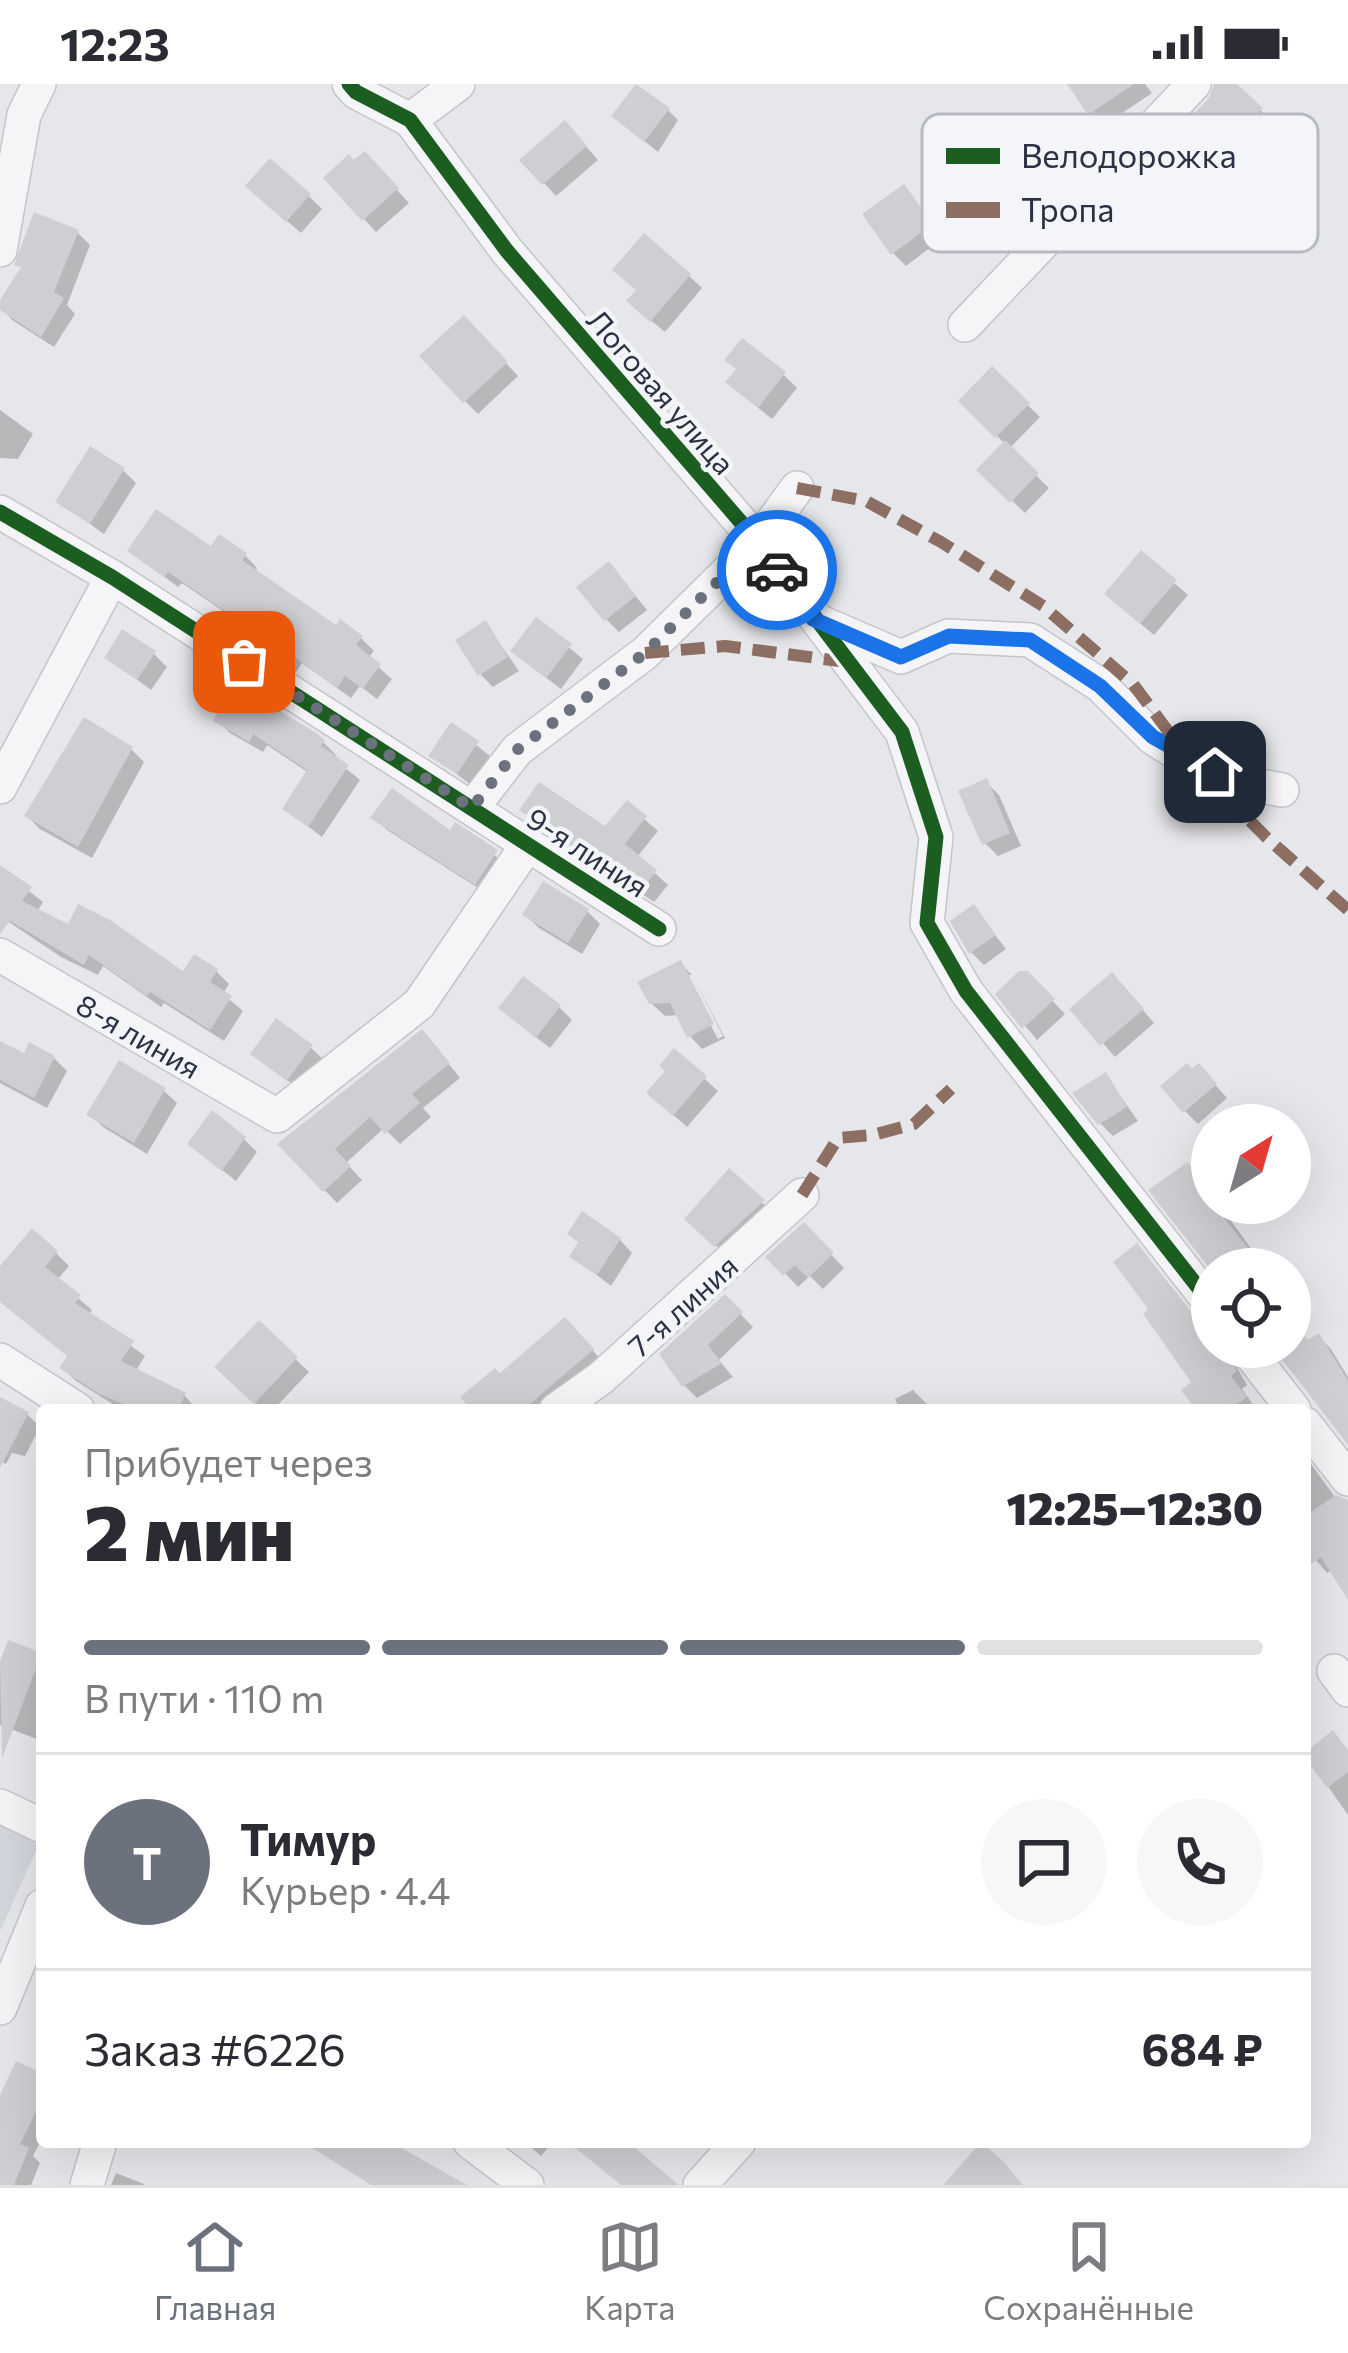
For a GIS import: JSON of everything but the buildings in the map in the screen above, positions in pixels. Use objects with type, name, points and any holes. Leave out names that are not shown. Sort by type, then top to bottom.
[{"type":"street","points":[[0,250],[23,116],[38,84]]},
{"type":"street","name":"Логовая улица","points":[[349,84],[410,120],[507,251],[758,542],[902,731],[936,837],[927,923],[966,991],[1191,1278]]},
{"type":"street","points":[[410,120],[458,84]]},
{"type":"street","points":[[1166,114],[1194,84]]},
{"type":"street","points":[[965,326],[1035,252]]},
{"type":"street","points":[[472,808],[517,750],[645,653],[758,542],[797,488]]},
{"type":"street","name":"9-я линия","points":[[0,512],[112,577],[659,929]]},
{"type":"street","points":[[0,787],[112,577]]},
{"type":"street","points":[[813,619],[901,657],[949,636],[1030,640],[1100,686],[1153,737],[1191,761],[1240,782],[1282,790]]},
{"type":"street","name":"8-я линия","points":[[0,955],[277,1116],[419,1004],[528,844]]},
{"type":"street","name":"7-я линия","points":[[565,1404],[602,1378],[802,1196]]},
{"type":"street","points":[[0,1360],[69,1404]]},
{"type":"street","points":[[1261,1368],[1289,1404]]},
{"type":"street","points":[[1311,1432],[1348,1479]]},
{"type":"street","points":[[0,1806],[36,1823]]},
{"type":"street","points":[[0,2008],[36,1921]]},
{"type":"street","points":[[86,2185],[98,2148]]},
{"type":"street","points":[[478,2148],[527,2185]]},
{"type":"street","points":[[700,2185],[734,2148]]},
{"type":"shaded area","points":[[0,1825],[36,1843],[36,1851],[0,1931]]},
{"type":"marked path","points":[[797,488],[866,501],[1043,606],[1133,684],[1191,762],[1348,910]]},
{"type":"marked path","points":[[645,653],[725,646],[847,662]]},
{"type":"marked path","points":[[802,1195],[838,1138],[914,1124],[951,1089]]},
{"type":"cycle path","points":[[349,84],[410,120],[507,251],[758,542],[902,732],[936,837],[927,923],[966,991],[1191,1278]]},
{"type":"cycle path","points":[[0,512],[112,577],[659,929]]},
{"type":"way so far","points":[[244,662],[472,808],[517,750],[645,653],[758,542],[777,570]]},
{"type":"route","points":[[777,570],[813,619],[901,657],[949,636],[1030,640],[1100,686],[1153,737],[1215,772]]}]
